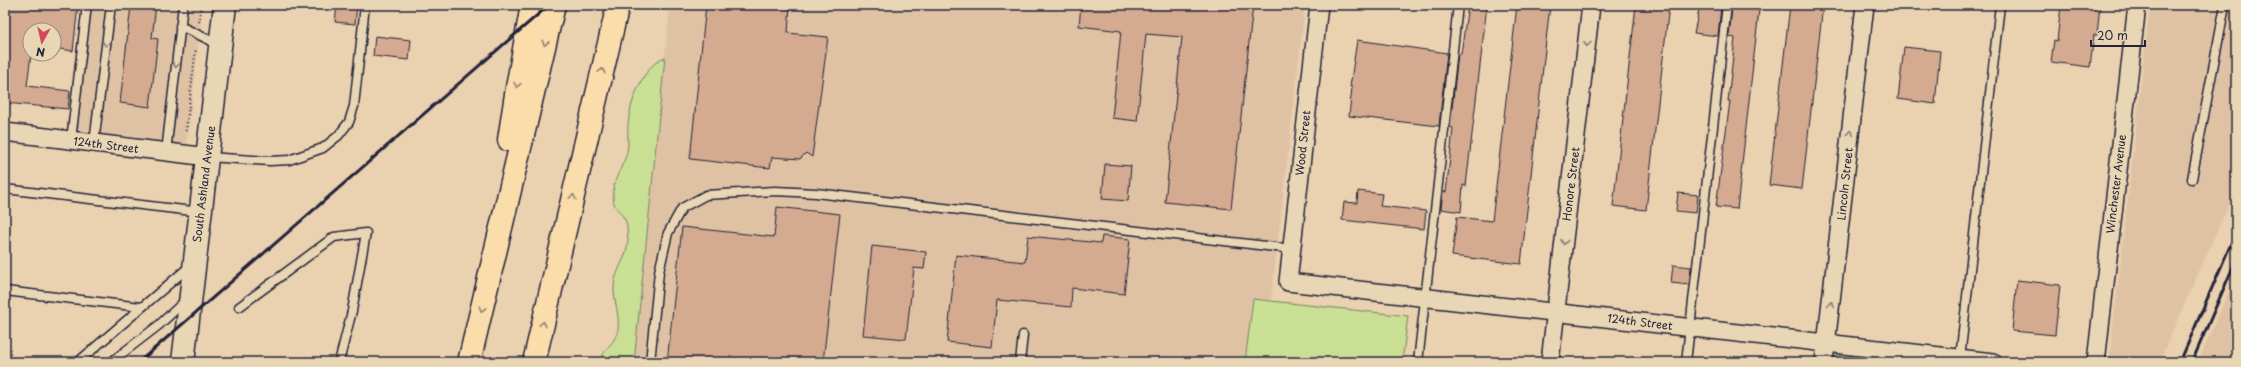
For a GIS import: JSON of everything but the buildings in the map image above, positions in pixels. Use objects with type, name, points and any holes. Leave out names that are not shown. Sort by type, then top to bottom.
[{"type":"highway","points":[[491,271],[517,88],[532,5]]},
{"type":"highway","points":[[469,362],[554,5]]},
{"type":"highway","points":[[534,362],[618,5]]},
{"type":"main road","name":"South Ashland Avenue","points":[[183,362],[225,5]]},
{"type":"street","name":"Wood Street","points":[[1288,282],[1319,5]]},
{"type":"street","name":"Honore Street","points":[[1550,362],[1591,5]]},
{"type":"street","name":"Lincoln Street","points":[[1824,362],[1865,5]]},
{"type":"street","name":"Winchester Avenue","points":[[2096,362],[2137,5]]},
{"type":"street","name":"124th Street","points":[[5,132],[208,157]]},
{"type":"street","name":"124th Street","points":[[1288,282],[1993,362]]},
{"type":"lane","points":[[71,140],[87,5]]},
{"type":"lane","points":[[94,143],[111,5]]},
{"type":"lane","points":[[166,152],[183,5]]},
{"type":"lane","points":[[208,157],[270,161],[289,160],[323,148],[338,136],[349,122],[354,106],[365,5]]},
{"type":"lane","points":[[1418,362],[1458,5]]},
{"type":"lane","points":[[1686,362],[1727,5]]},
{"type":"lane","points":[[1960,358],[2000,5]]},
{"type":"lane","points":[[2192,179],[2225,5]]},
{"type":"lane","points":[[180,26],[220,45]]},
{"type":"lane","points":[[5,189],[201,212]]},
{"type":"lane","points":[[650,362],[659,272],[668,233],[682,208],[706,195],[775,192],[816,193],[1292,249]]},
{"type":"lane","points":[[239,307],[334,237],[366,233],[352,311],[339,362]]},
{"type":"lane","points":[[78,362],[141,307],[162,292],[195,261]]},
{"type":"lane","points":[[5,291],[141,307]]},
{"type":"lane","points":[[111,362],[159,325],[190,297]]},
{"type":"lane","points":[[1020,362],[1023,335]]},
{"type":"path","points":[[186,131],[201,5]]},
{"type":"shaded area","points":[[84,5],[203,5],[185,156],[68,143]]},
{"type":"shaded area","points":[[670,5],[1305,5],[1271,301],[1253,299],[1245,362],[634,362]]},
{"type":"shaded area","points":[[2150,5],[2236,5],[2236,188],[2159,362],[2109,362]]},
{"type":"shaded area","points":[[2236,275],[2236,362],[2198,362]]},
{"type":"green space","points":[[665,57],[634,362],[599,362],[613,342],[618,329],[614,286],[626,252],[628,240],[626,222],[613,201],[614,184],[627,153],[629,117],[634,97],[650,68],[657,61]]},
{"type":"green space","points":[[1253,299],[1408,316],[1402,362],[1245,362]]},
{"type":"green space","points":[[1836,355],[1894,362],[1835,362]]},
{"type":"railway","points":[[139,362],[549,5]]},
{"type":"railway","points":[[2180,362],[2236,232]]},
{"type":"railway","points":[[2192,362],[2236,260]]}]
